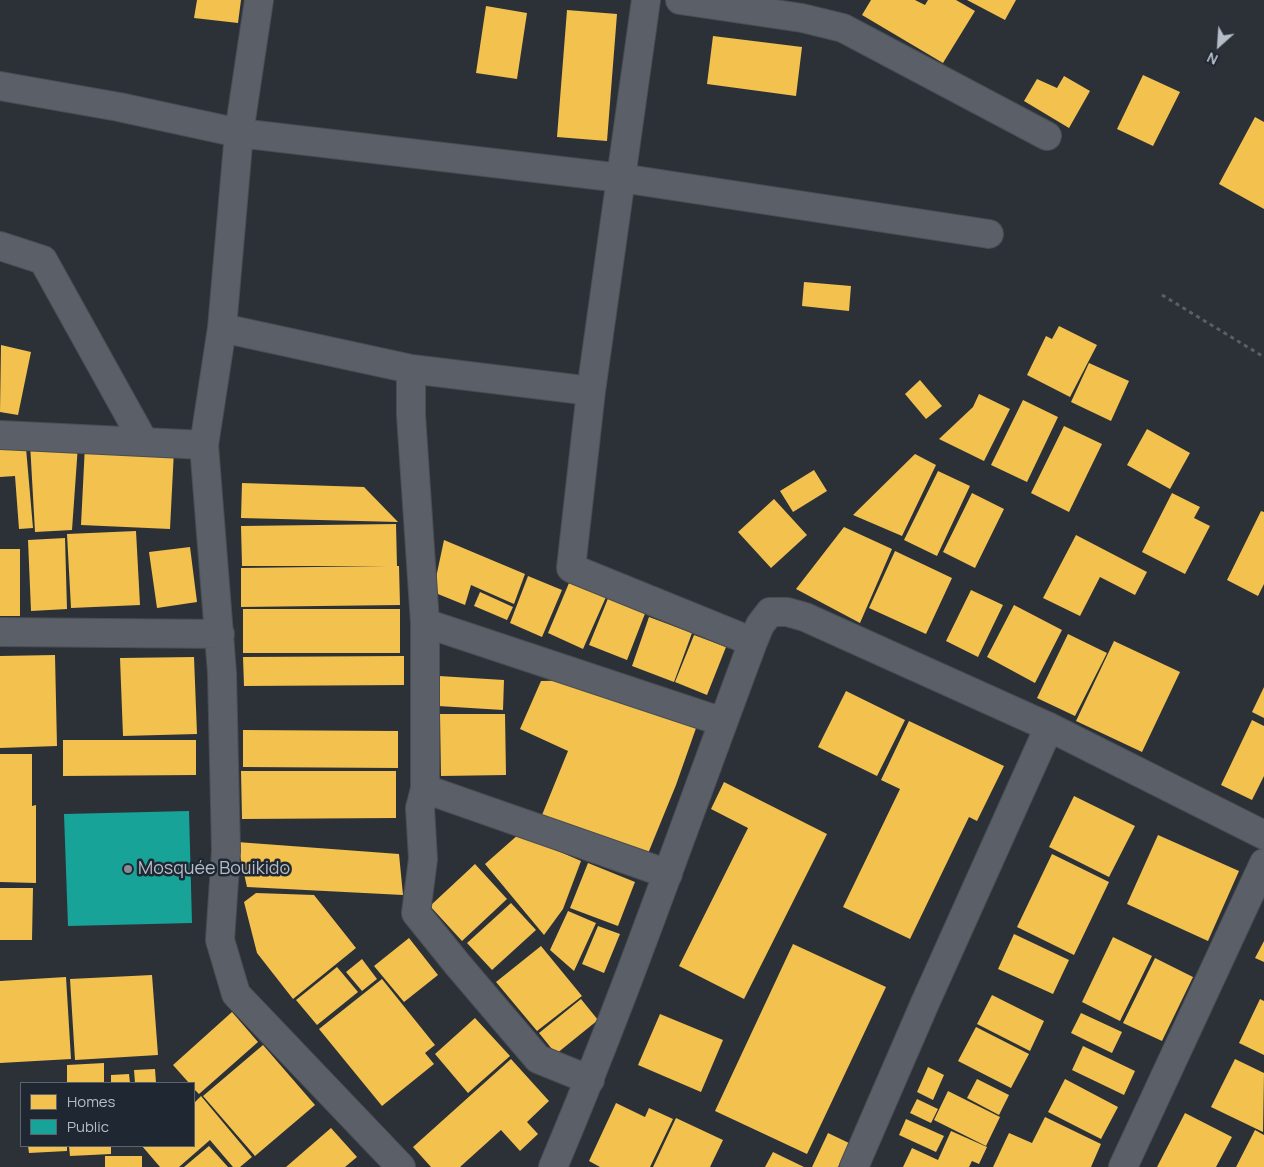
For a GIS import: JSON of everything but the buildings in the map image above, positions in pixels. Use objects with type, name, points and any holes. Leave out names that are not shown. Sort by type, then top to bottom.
[{"type":"street","points":[[259,0],[239,133],[222,328],[204,445],[222,673],[226,851],[220,940],[236,994],[401,1167]]},
{"type":"street","points":[[646,0],[620,178],[571,568],[753,642]]},
{"type":"street","points":[[680,0],[802,18],[843,28],[1047,136]]},
{"type":"street","points":[[0,86],[119,107],[239,133],[620,178],[989,234]]},
{"type":"street","points":[[0,246],[43,260],[144,442]]},
{"type":"street","points":[[222,328],[411,369],[592,391]]},
{"type":"street","points":[[411,369],[411,415],[425,623],[425,789],[420,808],[423,860],[416,913],[538,1059],[590,1080]]},
{"type":"street","points":[[0,435],[204,445]]},
{"type":"street","points":[[553,1167],[590,1080],[753,642],[760,625],[770,612],[787,612],[805,617],[1049,727],[1264,835]]},
{"type":"street","points":[[425,623],[723,722]]},
{"type":"street","points":[[0,632],[220,634]]},
{"type":"street","points":[[854,1167],[933,985],[1049,727]]},
{"type":"street","points":[[425,789],[668,874]]},
{"type":"street","points":[[1123,1167],[1264,863]]},
{"type":"path","points":[[1162,296],[1264,357]]},
{"type":"place","name":"Mosquée Bouikido","points":[[128,869]]}]
